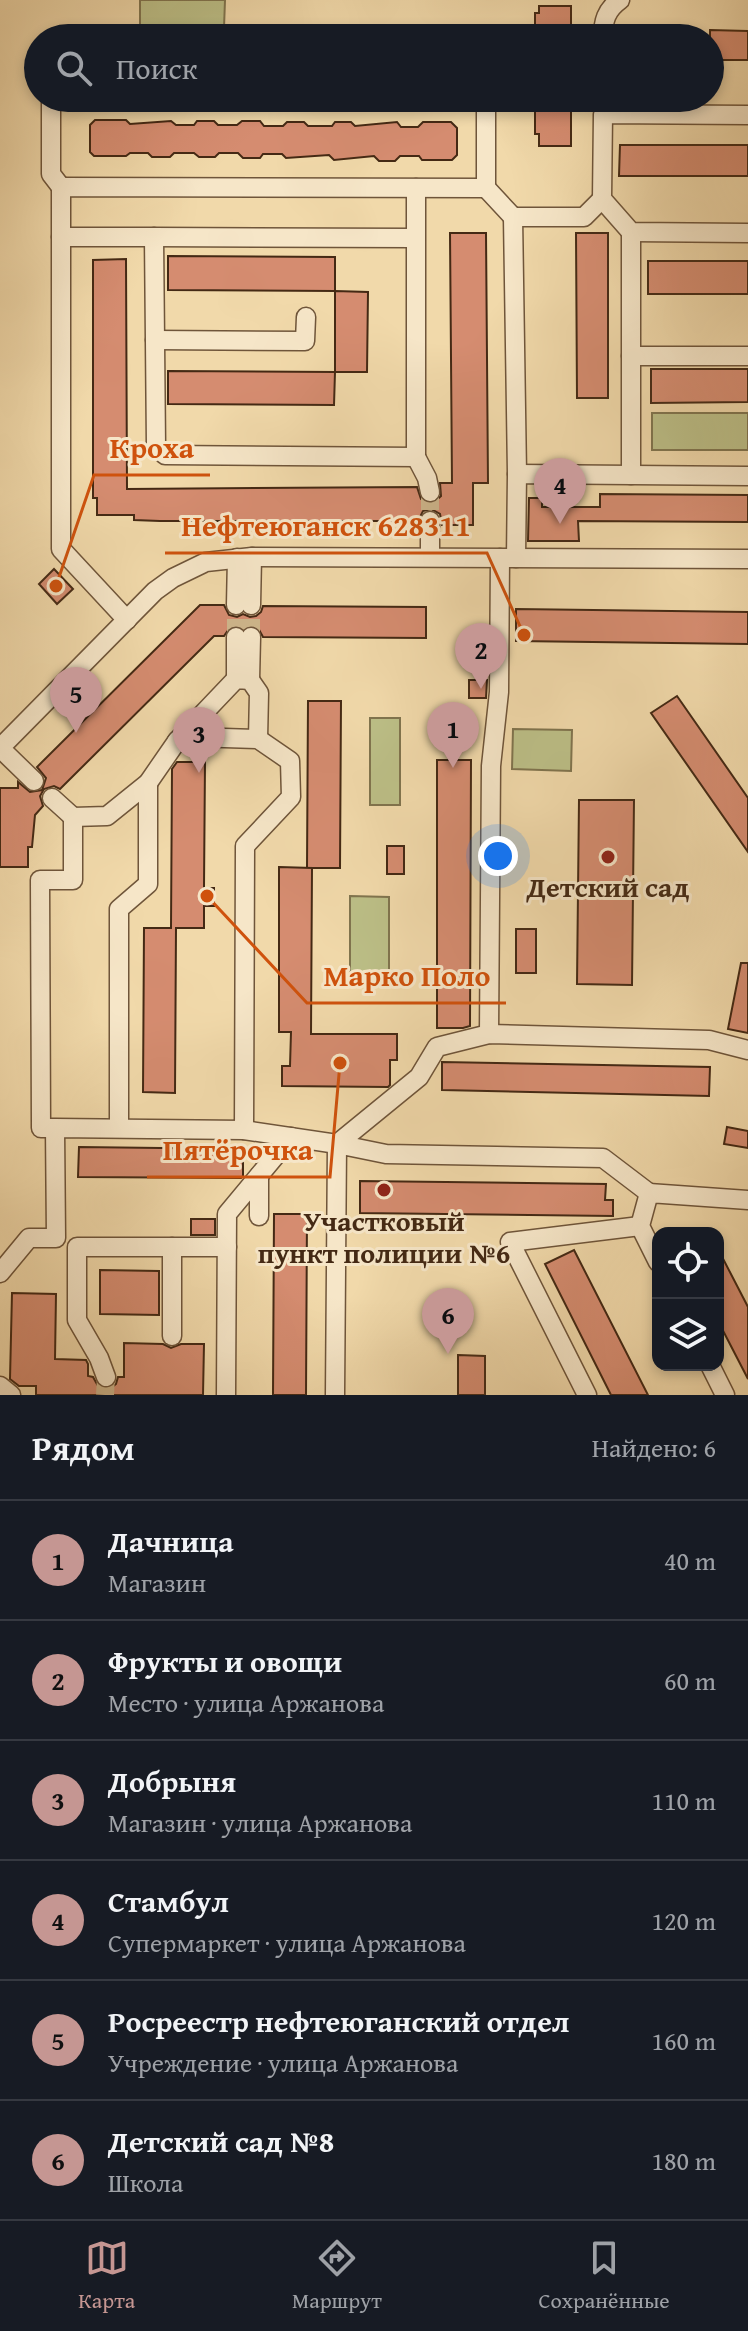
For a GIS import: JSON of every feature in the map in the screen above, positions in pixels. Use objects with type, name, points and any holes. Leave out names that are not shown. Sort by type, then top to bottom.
[{"type":"street","points":[[604,24],[611,7],[620,0]]},
{"type":"street","points":[[51,112],[51,174],[61,187],[61,549],[127,620]]},
{"type":"street","points":[[486,112],[486,188],[513,217],[517,474],[491,766],[489,1034]]},
{"type":"street","points":[[603,112],[602,199],[631,232],[631,475]]},
{"type":"street","points":[[700,112],[748,115]]},
{"type":"street","points":[[61,187],[486,188]]},
{"type":"street","points":[[416,188],[416,457],[427,478],[430,492]]},
{"type":"street","points":[[513,217],[584,217],[602,199]]},
{"type":"street","points":[[631,232],[748,233]]},
{"type":"street","points":[[61,237],[415,238]]},
{"type":"street","points":[[154,237],[156,446],[165,455],[416,457]]},
{"type":"street","points":[[155,340],[305,341],[306,317]]},
{"type":"street","points":[[631,356],[748,356]]},
{"type":"street","points":[[517,474],[748,476]]},
{"type":"street","points":[[430,521],[430,557]]},
{"type":"street","points":[[244,557],[244,605]]},
{"type":"street","points":[[34,781],[0,748],[155,591],[187,569],[206,562],[244,557],[748,559]]},
{"type":"street","points":[[52,798],[73,817],[107,816],[148,783],[177,741],[243,680],[243,637]]},
{"type":"street","points":[[243,680],[259,693],[258,739]]},
{"type":"street","points":[[177,741],[193,737],[258,739],[290,761],[291,797],[245,846],[244,1130]]},
{"type":"street","points":[[119,1128],[119,909],[148,884],[148,783]]},
{"type":"street","points":[[73,817],[73,880],[40,880],[41,1128],[244,1130],[386,1154],[603,1158],[649,1193],[747,1202]]},
{"type":"street","points":[[337,1144],[419,1077],[437,1047],[489,1034],[709,1040],[748,1050]]},
{"type":"street","points":[[55,1128],[56,1238]]},
{"type":"street","points":[[226,1395],[227,1214],[291,1137]]},
{"type":"street","points":[[335,1395],[337,1144]]},
{"type":"street","points":[[259,1176],[259,1216]]},
{"type":"street","points":[[649,1193],[640,1226],[652,1250]]},
{"type":"street","points":[[587,1395],[510,1242],[640,1226]]},
{"type":"street","points":[[0,1273],[29,1238],[56,1238],[77,1247],[227,1247]]},
{"type":"street","points":[[77,1247],[77,1320],[106,1377]]},
{"type":"street","points":[[172,1247],[172,1336]]},
{"type":"street","points":[[713,1371],[725,1395]]},
{"type":"street","points":[[0,1386],[11,1395]]},
{"type":"green space","points":[[140,0],[225,0],[224,24],[140,24]]},
{"type":"green space","points":[[652,413],[748,413],[748,450],[652,450]]},
{"type":"green space","points":[[370,718],[400,718],[400,805],[370,805]]},
{"type":"green space","points":[[513,729],[572,730],[571,771],[512,769]]},
{"type":"green space","points":[[350,896],[389,897],[389,975],[350,975]]},
{"type":"building","points":[[539,6],[571,6],[571,24],[535,24],[535,13],[539,13]]},
{"type":"building","points":[[724,30],[748,31],[748,60],[724,60]]},
{"type":"building","points":[[535,112],[571,112],[571,146],[539,146],[539,134],[535,134]]},
{"type":"building","points":[[95,120],[126,120],[130,124],[171,121],[176,125],[194,125],[197,121],[237,125],[242,121],[260,121],[264,126],[283,126],[287,122],[332,126],[335,122],[351,122],[355,126],[397,122],[401,127],[418,127],[423,122],[451,122],[457,128],[457,155],[452,160],[400,156],[395,161],[379,161],[374,156],[334,160],[329,155],[286,158],[282,154],[243,158],[238,153],[219,153],[215,157],[199,157],[194,153],[174,153],[170,157],[152,157],[148,153],[94,156],[90,152],[90,125]]},
{"type":"building","points":[[620,145],[748,145],[748,176],[619,176]]},
{"type":"building","points":[[450,233],[486,233],[488,483],[473,483],[473,525],[442,525],[440,514],[431,509],[423,511],[418,521],[160,521],[134,520],[134,515],[97,515],[97,498],[93,498],[93,260],[126,259],[127,489],[417,487],[421,499],[432,504],[441,496],[440,483],[452,483]]},
{"type":"building","points":[[576,233],[608,233],[608,398],[577,398]]},
{"type":"building","points":[[168,256],[335,257],[335,291],[168,290]]},
{"type":"building","points":[[648,261],[748,261],[748,294],[648,294]]},
{"type":"building","points":[[335,291],[368,292],[367,372],[335,372]]},
{"type":"building","points":[[651,369],[748,369],[748,402],[651,403]]},
{"type":"building","points":[[168,371],[335,372],[334,405],[168,404]]},
{"type":"building","points":[[600,494],[748,495],[748,522],[578,521],[579,541],[528,541],[529,498],[542,498],[542,507],[600,507]]},
{"type":"building","points":[[54,569],[73,589],[57,604],[39,584]]},
{"type":"building","points":[[200,605],[224,605],[229,615],[237,617],[243,614],[256,616],[263,606],[426,607],[426,638],[263,637],[257,626],[231,626],[224,636],[214,636],[60,789],[54,786],[44,789],[40,796],[43,806],[35,815],[32,847],[28,847],[28,867],[0,867],[0,788],[18,788],[18,782],[30,792],[42,790],[46,778],[37,767]]},
{"type":"building","points":[[516,609],[748,612],[748,644],[516,641]]},
{"type":"building","points":[[469,680],[487,680],[486,698],[469,698]]},
{"type":"building","points":[[677,696],[748,798],[748,852],[651,713]]},
{"type":"building","points":[[308,701],[341,701],[340,868],[307,868]]},
{"type":"building","points":[[437,760],[471,760],[470,1026],[463,1028],[437,1028]]},
{"type":"building","points":[[177,762],[205,762],[204,888],[214,888],[214,906],[204,906],[204,928],[176,928],[175,1093],[143,1092],[144,928],[171,928],[172,769]]},
{"type":"building","points":[[579,800],[634,800],[632,985],[577,984]]},
{"type":"building","points":[[387,846],[404,846],[404,874],[387,874]]},
{"type":"building","points":[[279,867],[312,868],[311,1034],[397,1034],[397,1060],[390,1060],[388,1087],[282,1086],[282,1066],[290,1066],[291,1032],[279,1032]]},
{"type":"building","points":[[516,929],[536,929],[536,973],[516,973]]},
{"type":"building","points":[[741,963],[748,963],[748,1033],[728,1029]]},
{"type":"building","points":[[442,1062],[710,1067],[709,1096],[442,1090]]},
{"type":"building","points":[[727,1127],[748,1131],[748,1148],[724,1144]]},
{"type":"building","points":[[79,1147],[243,1149],[243,1176],[78,1177]]},
{"type":"building","points":[[360,1181],[606,1184],[605,1200],[613,1200],[613,1216],[360,1213]]},
{"type":"building","points":[[274,1214],[307,1214],[306,1395],[273,1395]]},
{"type":"building","points":[[191,1219],[215,1219],[215,1235],[191,1235]]},
{"type":"building","points":[[574,1250],[648,1395],[611,1395],[545,1264]]},
{"type":"building","points":[[724,1261],[748,1307],[748,1379],[724,1333]]},
{"type":"building","points":[[100,1270],[159,1271],[159,1315],[100,1314]]},
{"type":"building","points":[[12,1293],[56,1294],[55,1359],[86,1360],[88,1376],[93,1377],[103,1389],[111,1388],[118,1377],[124,1377],[124,1343],[163,1344],[171,1348],[181,1344],[204,1344],[203,1395],[36,1395],[36,1386],[19,1386],[10,1379]]},
{"type":"building","points":[[458,1355],[485,1356],[485,1395],[458,1395]]},
{"type":"tunnel","points":[[430,492],[430,521]]},
{"type":"tunnel","points":[[236,605],[236,637]]},
{"type":"tunnel","points":[[251,605],[251,637]]},
{"type":"tunnel","points":[[105,1395],[106,1377]]},
{"type":"place","name":"Стамбул","points":[[560,524]]},
{"type":"place","name":"Кроха","points":[[56,586]]},
{"type":"place","name":"Нефтеюганск 628311","points":[[524,635]]},
{"type":"place","name":"Фрукты и овощи","points":[[481,689]]},
{"type":"place","name":"Росреестр нефтеюганский отдел","points":[[76,733]]},
{"type":"place","name":"Дачница","points":[[453,768]]},
{"type":"place","name":"Добрыня","points":[[199,773]]},
{"type":"place","name":"Детский сад","points":[[608,857]]},
{"type":"place","name":"Марко Поло","points":[[207,896]]},
{"type":"place","name":"Пятёрочка","points":[[340,1063]]},
{"type":"place","name":"Участковый пункт полиции №6","points":[[384,1190]]},
{"type":"place","name":"Детский сад №8","points":[[448,1354]]}]
